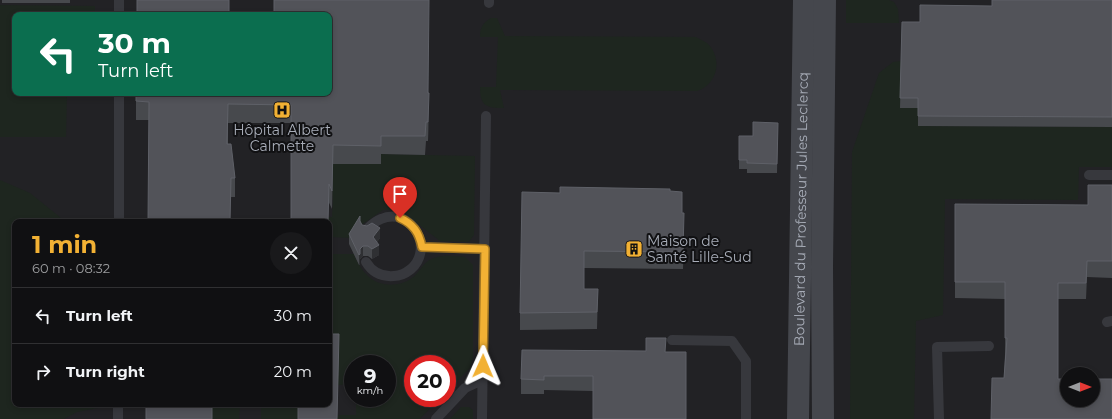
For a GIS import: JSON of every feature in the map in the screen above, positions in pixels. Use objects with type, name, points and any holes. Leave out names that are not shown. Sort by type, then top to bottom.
[{"type":"street","name":"Boulevard du Professeur Jules Leclercq","points":[[798,419],[804,0]]},
{"type":"street","name":"Boulevard du Professeur Jules Leclercq","points":[[822,419],[825,0]]},
{"type":"lane","points":[[119,0],[119,12]]},
{"type":"lane","points":[[119,96],[119,219]]},
{"type":"lane","points":[[482,419],[486,116]]},
{"type":"lane","points":[[1089,175],[1112,174]]},
{"type":"lane","points":[[366,230],[372,224],[381,219],[390,217],[400,218],[409,222],[416,229],[420,237],[422,247],[420,257],[415,266],[398,276],[388,276],[378,273],[370,268],[366,262]]},
{"type":"lane","points":[[422,247],[485,249]]},
{"type":"lane","points":[[672,340],[732,341],[746,361],[746,419]]},
{"type":"lane","points":[[939,419],[937,347],[989,346]]},
{"type":"lane","points":[[436,419],[465,388],[482,380]]},
{"type":"lane","points":[[118,407],[118,419]]},
{"type":"shaded area","points":[[0,0],[1112,0],[1112,419],[0,419]]},
{"type":"shaded area","points":[[846,0],[889,0],[894,2],[898,9],[899,23],[846,23]]},
{"type":"shaded area","points":[[0,5],[95,6],[95,12],[12,12],[12,96],[67,96],[66,137],[0,137]]},
{"type":"shaded area","points":[[491,18],[497,18],[505,36],[696,37],[707,43],[714,53],[716,59],[716,71],[710,82],[704,88],[697,91],[500,90],[504,108],[488,106],[485,105],[481,98],[480,87],[496,87],[498,37],[480,37],[482,26]]},
{"type":"shaded area","points":[[901,61],[918,108],[918,126],[1112,127],[1112,167],[1079,167],[1078,200],[945,199],[943,315],[916,321],[914,419],[850,419],[852,152],[879,73],[893,62]]},
{"type":"shaded area","points":[[381,154],[475,156],[474,235],[469,242],[440,241],[400,210],[383,210],[360,226],[353,238],[332,237],[332,219],[325,219],[325,217],[332,217],[333,200],[326,164],[380,164]]},
{"type":"shaded area","points":[[0,180],[30,193],[62,219],[12,219],[12,407],[103,407],[77,412],[64,419],[0,419]]},
{"type":"shaded area","points":[[332,254],[354,254],[360,266],[369,277],[379,283],[390,285],[407,281],[412,278],[428,261],[439,256],[465,257],[473,265],[473,357],[470,368],[456,382],[456,355],[404,355],[404,407],[431,407],[420,419],[337,419],[338,415],[356,415],[356,407],[396,407],[396,355],[344,355],[344,385],[338,385],[332,364]]},
{"type":"shaded area","points":[[212,407],[240,407],[239,419],[212,419]]},
{"type":"shaded area","points":[[261,407],[298,407],[298,419],[261,419]]},
{"type":"shaded area","points":[[461,407],[469,407],[473,410],[473,419],[450,419]]},
{"type":"building","points":[[137,0],[229,0],[229,12],[137,12]]},
{"type":"building","name":"Hôpital Albert Calmette","points":[[274,0],[429,0],[429,93],[428,122],[426,122],[425,136],[381,136],[381,146],[333,145],[332,191],[329,184],[328,219],[291,219],[291,105],[228,104],[227,144],[231,144],[235,178],[231,178],[230,219],[148,219],[149,102],[136,101],[136,96],[332,96],[332,12],[274,12]]},
{"type":"building","points":[[992,0],[1112,0],[1112,117],[918,116],[918,98],[900,98],[902,22],[920,22],[920,5],[992,6]]},
{"type":"building","points":[[753,122],[778,123],[777,164],[747,163],[747,160],[739,160],[739,136],[753,136]]},
{"type":"building","points":[[1088,185],[1112,185],[1112,261],[1087,261],[1086,283],[1058,283],[1058,379],[1060,379],[1060,407],[1100,407],[1100,379],[1112,379],[1112,419],[991,419],[992,378],[1004,378],[1007,338],[1005,338],[1005,282],[955,282],[955,204],[1088,205]]},
{"type":"building","points":[[560,187],[670,189],[670,191],[682,192],[682,213],[684,213],[683,252],[584,251],[584,289],[598,289],[597,312],[520,313],[522,192],[560,193]]},
{"type":"building","points":[[360,216],[362,225],[367,226],[372,223],[380,228],[373,237],[379,245],[372,249],[368,246],[363,246],[360,249],[359,255],[349,234]]},
{"type":"building","points":[[332,334],[339,334],[337,419],[298,419],[298,407],[332,407]]},
{"type":"building","points":[[646,338],[666,338],[665,352],[686,352],[686,419],[593,419],[593,376],[544,376],[544,380],[521,379],[522,350],[646,351]]},
{"type":"building","points":[[146,407],[212,407],[212,419],[146,419]]},
{"type":"place","name":"Hôpital Albert Calmette","points":[[282,110]]},
{"type":"place","name":"Maison de Santé Lille-Sud","points":[[634,249]]},
{"type":"route","points":[[400,218],[409,222],[416,229],[420,237],[422,247],[485,249],[483,366]]}]
